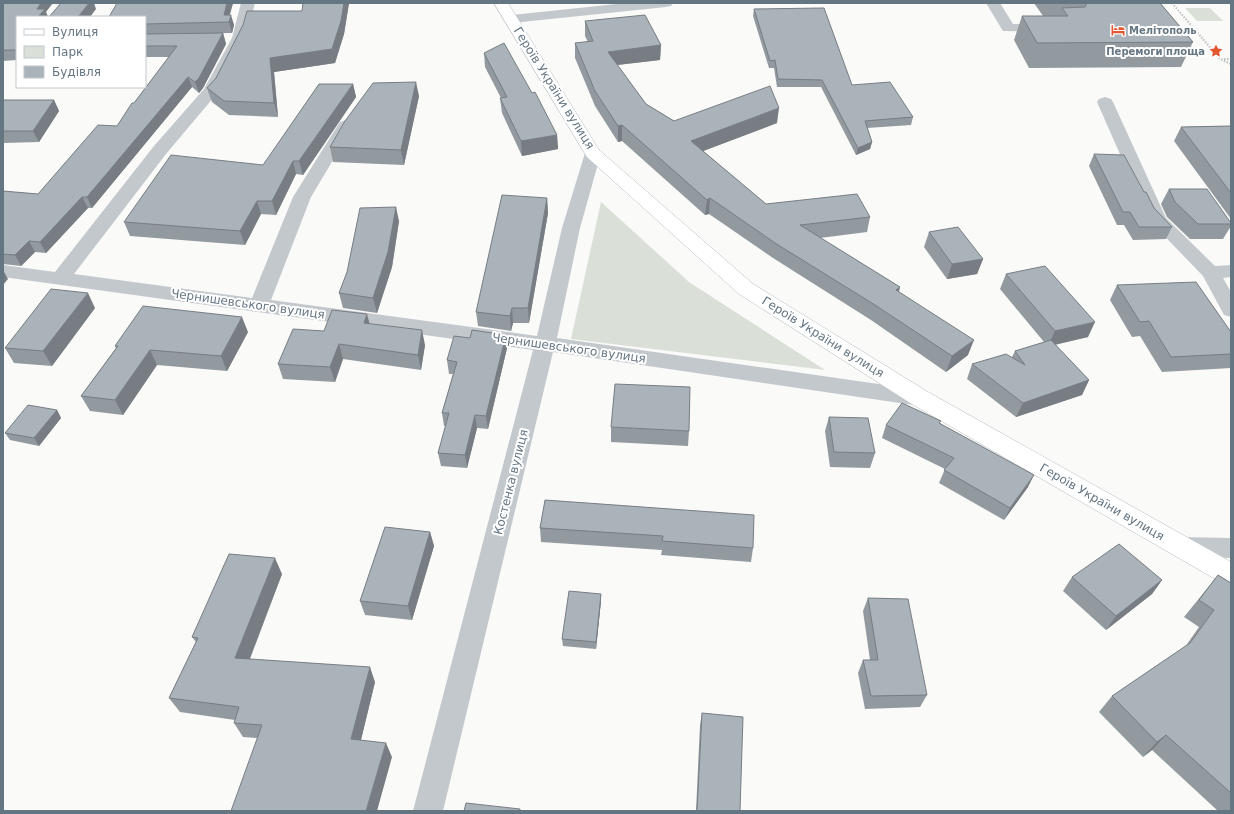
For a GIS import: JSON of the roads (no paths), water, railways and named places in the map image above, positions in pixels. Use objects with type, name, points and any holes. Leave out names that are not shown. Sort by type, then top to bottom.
[{"type":"main road","name":"Героїв України вулиця","points":[[501,3],[593,153],[746,289],[920,398],[1231,575]]},
{"type":"street","points":[[60,279],[160,150],[210,91],[231,38],[248,3]]},
{"type":"street","points":[[512,19],[666,3]]},
{"type":"street","points":[[993,3],[1008,28],[1063,28]]},
{"type":"street","points":[[1105,102],[1158,220],[1211,273],[1231,310]]},
{"type":"street","points":[[259,306],[302,197],[339,135],[356,112]]},
{"type":"street","name":"Костенка вулиця","points":[[428,811],[545,344],[571,228],[593,153]]},
{"type":"street","name":"Чернишевського вулиця","points":[[3,271],[545,344],[920,398]]},
{"type":"street","points":[[1211,273],[1231,271]]},
{"type":"street","points":[[1181,547],[1231,548]]},
{"type":"place","name":"Мелітополь","points":[[1118,30]]},
{"type":"place","name":"Перемоги площа","points":[[1216,51]]}]
